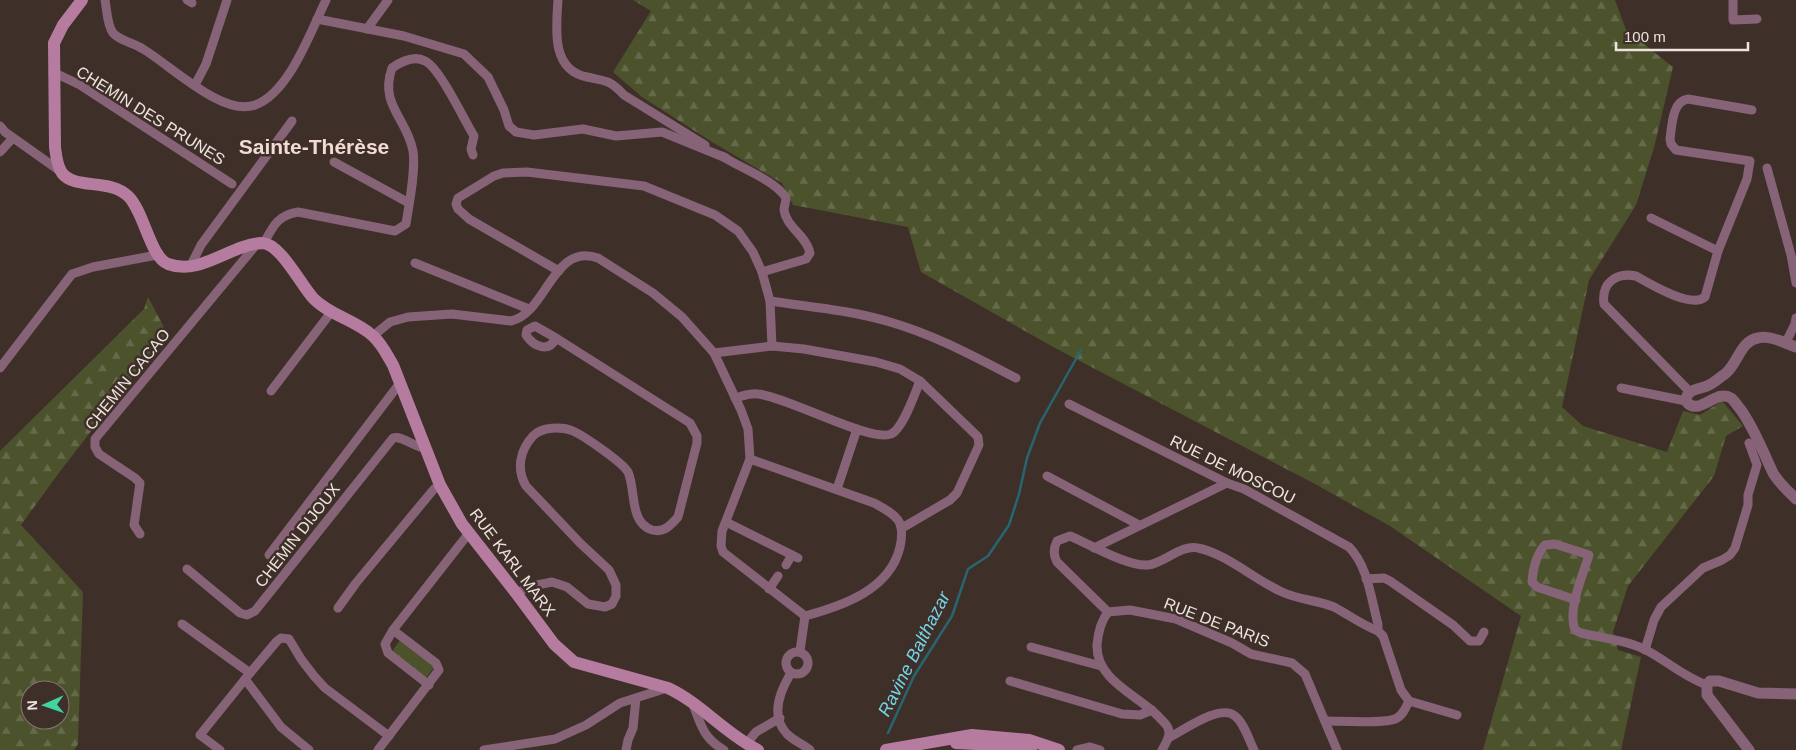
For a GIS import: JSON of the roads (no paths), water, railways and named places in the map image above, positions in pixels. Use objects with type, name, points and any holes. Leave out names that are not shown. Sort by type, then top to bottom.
[{"type":"main road","points":[[82,0],[57,35],[54,43],[55,147],[58,164],[62,173],[71,179],[85,183],[111,186],[128,196],[136,206],[157,255],[165,263],[190,267],[237,249],[260,244]]},
{"type":"main road","name":"RUE KARL MARX","points":[[260,244],[272,247],[284,258],[314,299],[373,336],[384,350],[393,364],[440,485],[469,534],[516,592],[554,644],[574,662],[668,688],[692,701],[736,737],[758,750]]},
{"type":"main road","points":[[886,750],[972,735],[1029,740],[1059,750]]},
{"type":"main road","points":[[929,743],[995,745],[1031,750]]},
{"type":"street","points":[[104,0],[110,28],[116,36],[142,48],[220,102],[243,108],[255,106],[264,101],[286,80],[326,0]]},
{"type":"street","points":[[195,85],[206,64],[227,0]]},
{"type":"street","points":[[367,29],[388,0]]},
{"type":"street","points":[[558,0],[556,36],[559,53],[572,71],[586,77],[606,80],[624,95],[726,158],[774,185],[783,193],[786,198],[784,206],[787,217],[809,246],[810,252],[806,259],[762,272]]},
{"type":"street","points":[[1733,0],[1733,20],[1757,19]]},
{"type":"street","points":[[317,19],[404,36],[464,54],[488,77],[504,110],[509,126],[516,132],[534,135],[583,129],[616,136],[662,132],[726,158]]},
{"type":"street","points":[[260,244],[276,223],[286,214],[298,212],[395,231],[406,224],[413,151],[408,135],[389,97],[388,87],[392,68],[401,62],[418,59],[425,60],[436,70],[474,136],[471,149],[473,155]]},
{"type":"street","name":"CHEMIN DES PRUNES","points":[[53,72],[80,85],[232,184]]},
{"type":"street","points":[[1752,110],[1688,99],[1681,101],[1676,106],[1670,139],[1671,144],[1676,150],[1750,162],[1744,189],[1718,251],[1707,292],[1701,300],[1690,301],[1682,299],[1636,276],[1623,274],[1615,278],[1607,287],[1604,293],[1604,304],[1640,342],[1646,345],[1688,396],[1689,405],[1702,406],[1715,398],[1727,396],[1733,399],[1748,420],[1774,473],[1796,500]]},
{"type":"street","points":[[190,267],[201,246],[292,121]]},
{"type":"street","points":[[0,126],[62,173]]},
{"type":"street","points":[[0,152],[14,138]]},
{"type":"street","points":[[334,162],[409,203]]},
{"type":"street","points":[[1767,168],[1791,255],[1796,283]]},
{"type":"street","points":[[559,271],[469,219],[458,209],[456,204],[458,198],[494,176],[515,172],[644,186],[715,215],[738,231],[753,252],[762,272],[770,301],[772,346]]},
{"type":"street","points":[[1651,218],[1718,251]]},
{"type":"street","name":"CHEMIN CACAO","points":[[140,534],[134,525],[140,483],[99,454],[95,447],[95,439],[260,244]]},
{"type":"street","points":[[0,368],[72,274],[93,267],[157,255]]},
{"type":"street","points":[[373,336],[390,322],[399,318],[452,314],[512,321],[518,319],[529,309],[559,271],[574,257],[590,255],[598,258],[661,299],[682,317],[714,353],[736,398],[748,429],[750,459],[720,539],[723,552],[805,616]]},
{"type":"street","points":[[415,263],[529,309]]},
{"type":"street","points":[[770,301],[842,311],[890,322],[941,340],[1016,378]]},
{"type":"street","points":[[271,391],[332,311]]},
{"type":"street","points":[[1621,388],[1688,396],[1709,385],[1731,369],[1742,348],[1748,342],[1763,338],[1791,346],[1796,318]]},
{"type":"street","points":[[516,592],[546,583],[559,584],[574,592],[588,604],[597,607],[605,607],[612,604],[616,596],[616,585],[609,570],[580,543],[526,486],[521,478],[521,457],[527,443],[535,434],[548,429],[572,431],[622,463],[628,473],[637,513],[642,523],[655,531],[661,531],[670,527],[678,518],[697,443],[697,436],[690,423],[556,338],[535,326],[531,326],[527,330],[526,335],[543,348],[549,348],[556,338]]},
{"type":"street","points":[[714,353],[772,346],[804,348],[876,362],[900,369],[920,380],[973,432],[978,438],[979,444],[962,483],[950,500],[902,528]]},
{"type":"street","points":[[736,398],[748,394],[768,396],[857,429],[881,435],[890,435],[897,429],[902,420],[920,380]]},
{"type":"street","points":[[269,555],[400,383]]},
{"type":"street","name":"RUE DE MOSCOU","points":[[1069,404],[1227,483],[1244,489],[1349,547],[1359,560],[1366,579],[1378,624],[1378,631]]},
{"type":"street","points":[[838,489],[857,429]]},
{"type":"street","name":"CHEMIN DIJOUX","points":[[187,569],[240,613],[247,615],[255,611],[393,438],[399,437],[417,447],[426,448]]},
{"type":"street","points":[[1645,650],[1654,620],[1661,607],[1703,568],[1722,560],[1730,555],[1735,548],[1748,505],[1748,495],[1757,464],[1749,442]]},
{"type":"street","points":[[750,459],[874,503],[890,512],[902,528],[898,557],[888,574],[869,590],[846,603],[805,616]]},
{"type":"street","points":[[1047,476],[1138,525]]},
{"type":"street","points":[[1094,548],[1227,483]]},
{"type":"street","points":[[338,608],[356,583],[434,489],[440,485]]},
{"type":"street","points":[[726,522],[795,556],[786,565]]},
{"type":"street","points":[[429,685],[388,653],[385,644],[393,630],[469,534]]},
{"type":"street","points":[[1162,750],[1168,738],[1167,727],[1152,710],[1109,677],[1101,666],[1097,644],[1101,625],[1108,612],[1054,557],[1057,541],[1070,536],[1134,564],[1150,565],[1186,549],[1198,548],[1224,559],[1282,592],[1302,599],[1317,601],[1378,631],[1383,636],[1400,690],[1409,701],[1457,715]]},
{"type":"street","points":[[1576,600],[1537,587],[1532,582],[1533,572],[1540,551],[1545,545],[1555,544],[1589,554],[1576,600],[1572,622],[1575,630],[1627,643],[1645,650],[1689,678],[1707,685]]},
{"type":"street","points":[[769,589],[778,576]]},
{"type":"street","points":[[1366,579],[1384,578],[1390,581],[1453,625],[1470,641],[1479,641],[1484,632]]},
{"type":"street","name":"RUE DE PARIS","points":[[1108,612],[1130,610],[1176,619],[1232,643],[1251,654],[1292,663],[1305,674],[1337,750]]},
{"type":"street","points":[[800,651],[805,616]]},
{"type":"street","points":[[182,624],[248,676],[281,727],[309,750]]},
{"type":"street","points":[[378,750],[439,670],[436,663],[393,630]]},
{"type":"street","points":[[220,750],[200,735],[280,638],[289,639],[300,658],[325,688],[389,736]]},
{"type":"street","points":[[1031,647],[1101,666]]},
{"type":"street","points":[[800,651],[808,659],[806,669],[802,673],[791,673],[785,660],[791,653],[800,651]]},
{"type":"street","points":[[791,673],[780,692],[778,702],[780,718],[786,733],[810,750]]},
{"type":"street","points":[[1010,681],[1122,714],[1140,714],[1152,710]]},
{"type":"street","points":[[1749,750],[1707,695],[1707,685],[1710,681],[1719,681],[1758,693],[1796,694]]},
{"type":"street","points":[[484,750],[555,739],[586,725],[620,703],[668,688]]},
{"type":"street","points":[[626,750],[633,728],[636,698]]},
{"type":"street","points":[[692,701],[698,720],[708,738],[724,750]]},
{"type":"street","points":[[1325,721],[1396,719],[1403,714],[1409,701]]},
{"type":"street","points":[[1168,738],[1214,714],[1227,712],[1235,716],[1241,724],[1254,750]]},
{"type":"street","points":[[746,744],[756,732],[780,718]]},
{"type":"street","points":[[1077,750],[1090,747],[1100,750]]},
{"type":"waterway","name":"Ravine Balthazar","points":[[888,733],[914,676],[952,616],[968,569],[988,556],[1009,525],[1019,494],[1027,458],[1040,423],[1081,350]]},
{"type":"district","name":"Sainte-Thérèse","points":[[314,147]]}]
